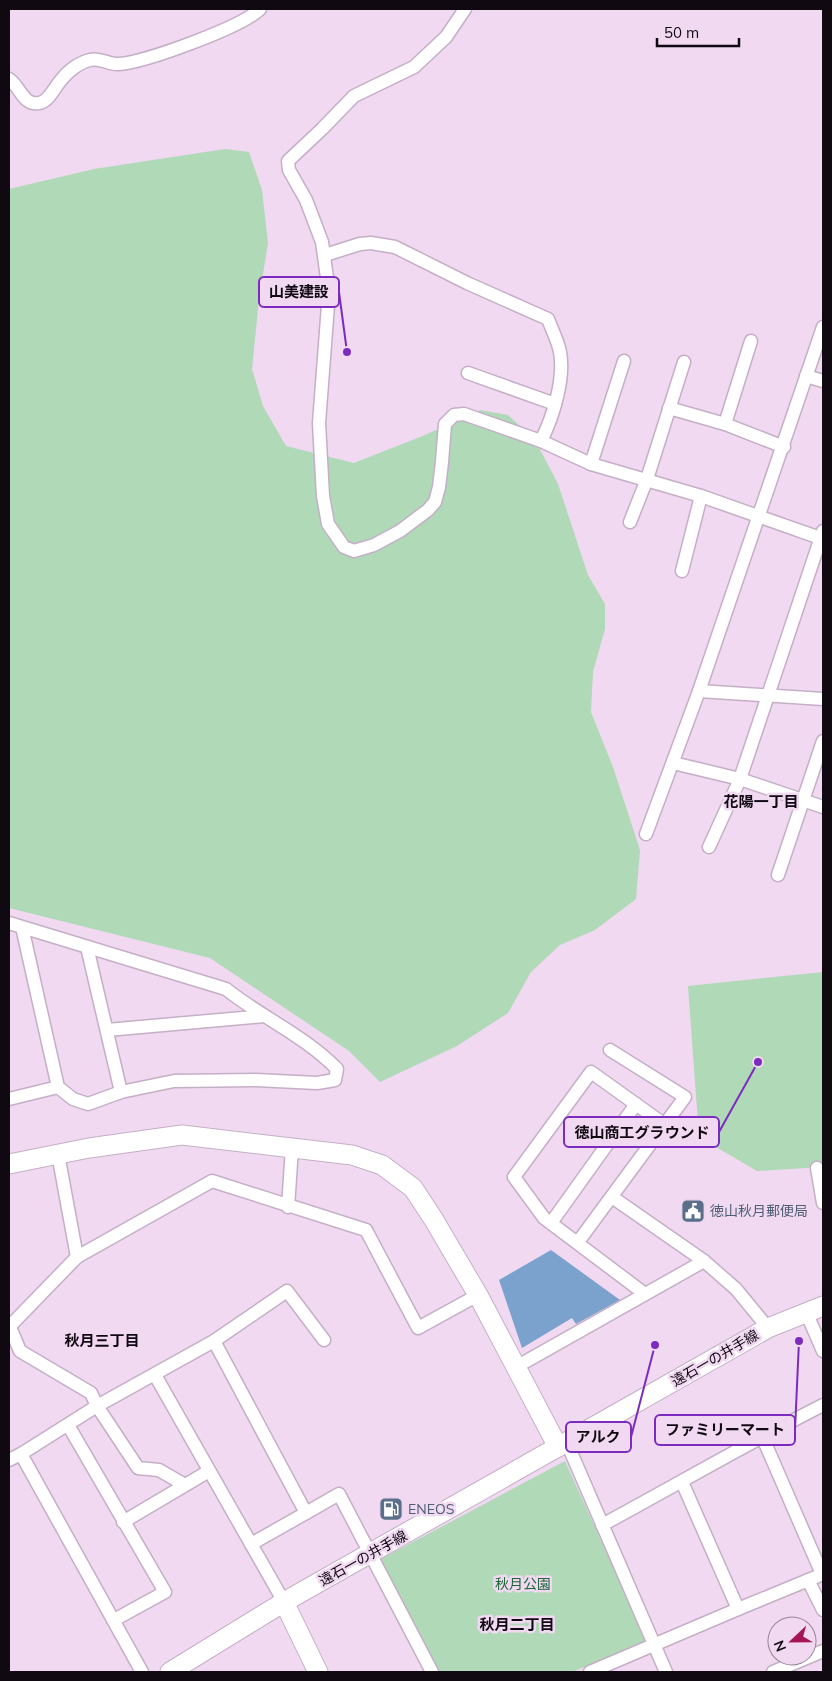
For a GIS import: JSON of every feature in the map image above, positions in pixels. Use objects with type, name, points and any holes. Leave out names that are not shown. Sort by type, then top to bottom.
[{"type":"street","points":[[9,79],[14,82],[21,95],[30,103],[38,104],[44,102],[62,78],[75,67],[90,60],[99,59],[119,64],[148,57],[183,46],[240,23],[260,9]]},
{"type":"street","points":[[465,9],[446,37],[414,67],[354,96],[288,160],[289,170],[309,208],[325,255],[329,292],[319,423],[323,496],[328,524],[344,547],[354,552],[374,545],[400,531],[428,510],[435,502],[439,487],[445,424],[454,415],[464,414],[541,441],[591,464],[701,496],[822,536],[740,779],[710,847]]},
{"type":"street","points":[[325,255],[360,244],[371,243],[395,247],[467,283],[548,319],[560,351],[561,371],[550,424],[541,441]]},
{"type":"street","points":[[646,834],[674,763],[784,446],[823,327]]},
{"type":"street","points":[[725,424],[751,341]]},
{"type":"street","points":[[591,464],[624,361]]},
{"type":"street","points":[[630,522],[647,480],[668,408],[684,362]]},
{"type":"street","points":[[468,373],[555,404]]},
{"type":"street","points":[[806,376],[823,381]]},
{"type":"street","points":[[668,408],[725,424],[784,446]]},
{"type":"street","points":[[682,571],[701,496]]},
{"type":"street","points":[[699,691],[823,699]]},
{"type":"street","points":[[778,875],[823,741]]},
{"type":"street","points":[[674,763],[740,779],[823,807]]},
{"type":"street","points":[[9,922],[226,989],[324,1056],[336,1069],[334,1080],[317,1082],[256,1080],[174,1081],[121,1092],[88,1104],[73,1099],[58,1087],[22,927]]},
{"type":"street","points":[[88,947],[121,1092]]},
{"type":"street","points":[[107,1030],[264,1016]]},
{"type":"street","points":[[578,1242],[685,1098],[610,1050]]},
{"type":"street","points":[[645,1294],[544,1218],[514,1177],[591,1072],[665,1125]]},
{"type":"street","points":[[9,1099],[58,1087]]},
{"type":"street","points":[[551,1223],[636,1104]]},
{"type":"street","points":[[9,1164],[58,1154],[182,1135],[352,1155],[382,1165],[413,1188],[478,1295],[516,1367],[562,1445],[602,1525],[666,1672]]},
{"type":"street","points":[[288,1207],[292,1148]]},
{"type":"street","points":[[58,1154],[77,1257]]},
{"type":"street","points":[[817,1168],[823,1203]]},
{"type":"street","points":[[185,1485],[159,1470],[138,1468],[97,1406],[91,1393],[20,1352],[9,1327],[77,1257],[212,1181],[288,1207],[366,1230],[418,1328],[478,1295]]},
{"type":"street","points":[[612,1197],[704,1261],[736,1289],[768,1328]]},
{"type":"street","points":[[516,1367],[704,1261]]},
{"type":"street","points":[[9,1460],[97,1406],[214,1341],[287,1291],[324,1340]]},
{"type":"street","points":[[815,1309],[823,1351]]},
{"type":"street","name":"遠石一の井手線","points":[[170,1672],[284,1602],[768,1328],[815,1309]]},
{"type":"street","points":[[214,1341],[306,1513]]},
{"type":"street","points":[[155,1375],[284,1602],[318,1672]]},
{"type":"street","points":[[602,1525],[762,1436],[823,1405]]},
{"type":"street","points":[[68,1425],[165,1592],[114,1620]]},
{"type":"street","points":[[590,1672],[823,1574],[762,1436]]},
{"type":"street","points":[[21,1454],[142,1672]]},
{"type":"street","points":[[124,1522],[209,1471]]},
{"type":"street","points":[[682,1482],[738,1609]]},
{"type":"street","points":[[251,1544],[339,1494],[432,1672]]},
{"type":"street","points":[[808,1580],[823,1610]]},
{"type":"street","points":[[773,1672],[792,1669],[823,1651]]},
{"type":"green space","points":[[225,149],[249,152],[262,190],[268,243],[259,299],[252,369],[263,406],[286,446],[354,463],[425,435],[480,410],[508,415],[535,440],[558,484],[588,575],[605,604],[605,629],[593,672],[591,712],[613,767],[640,850],[636,899],[595,930],[560,945],[531,972],[508,1013],[457,1046],[380,1082],[349,1051],[210,958],[9,908],[9,189],[94,169]]},
{"type":"green space","points":[[823,972],[823,1167],[757,1171],[699,1137],[688,986]]},
{"type":"green space","name":"秋月公園","points":[[565,1461],[647,1642],[572,1672],[437,1672],[381,1559]]},
{"type":"water","points":[[551,1250],[620,1300],[576,1324],[572,1318],[522,1348],[499,1280]]},
{"type":"place","name":"山美建設","points":[[347,352]]},
{"type":"place","name":"徳山商工グラウンド","points":[[758,1062]]},
{"type":"place","name":"徳山秋月郵便局","points":[[693,1211]]},
{"type":"place","name":"ファミリーマート","points":[[799,1341]]},
{"type":"place","name":"アルク","points":[[655,1345]]},
{"type":"place","name":"ENEOS","points":[[391,1509]]},
{"type":"district","name":"花陽一丁目","points":[[761,801]]},
{"type":"district","name":"秋月三丁目","points":[[102,1340]]},
{"type":"district","name":"秋月二丁目","points":[[517,1624]]}]
